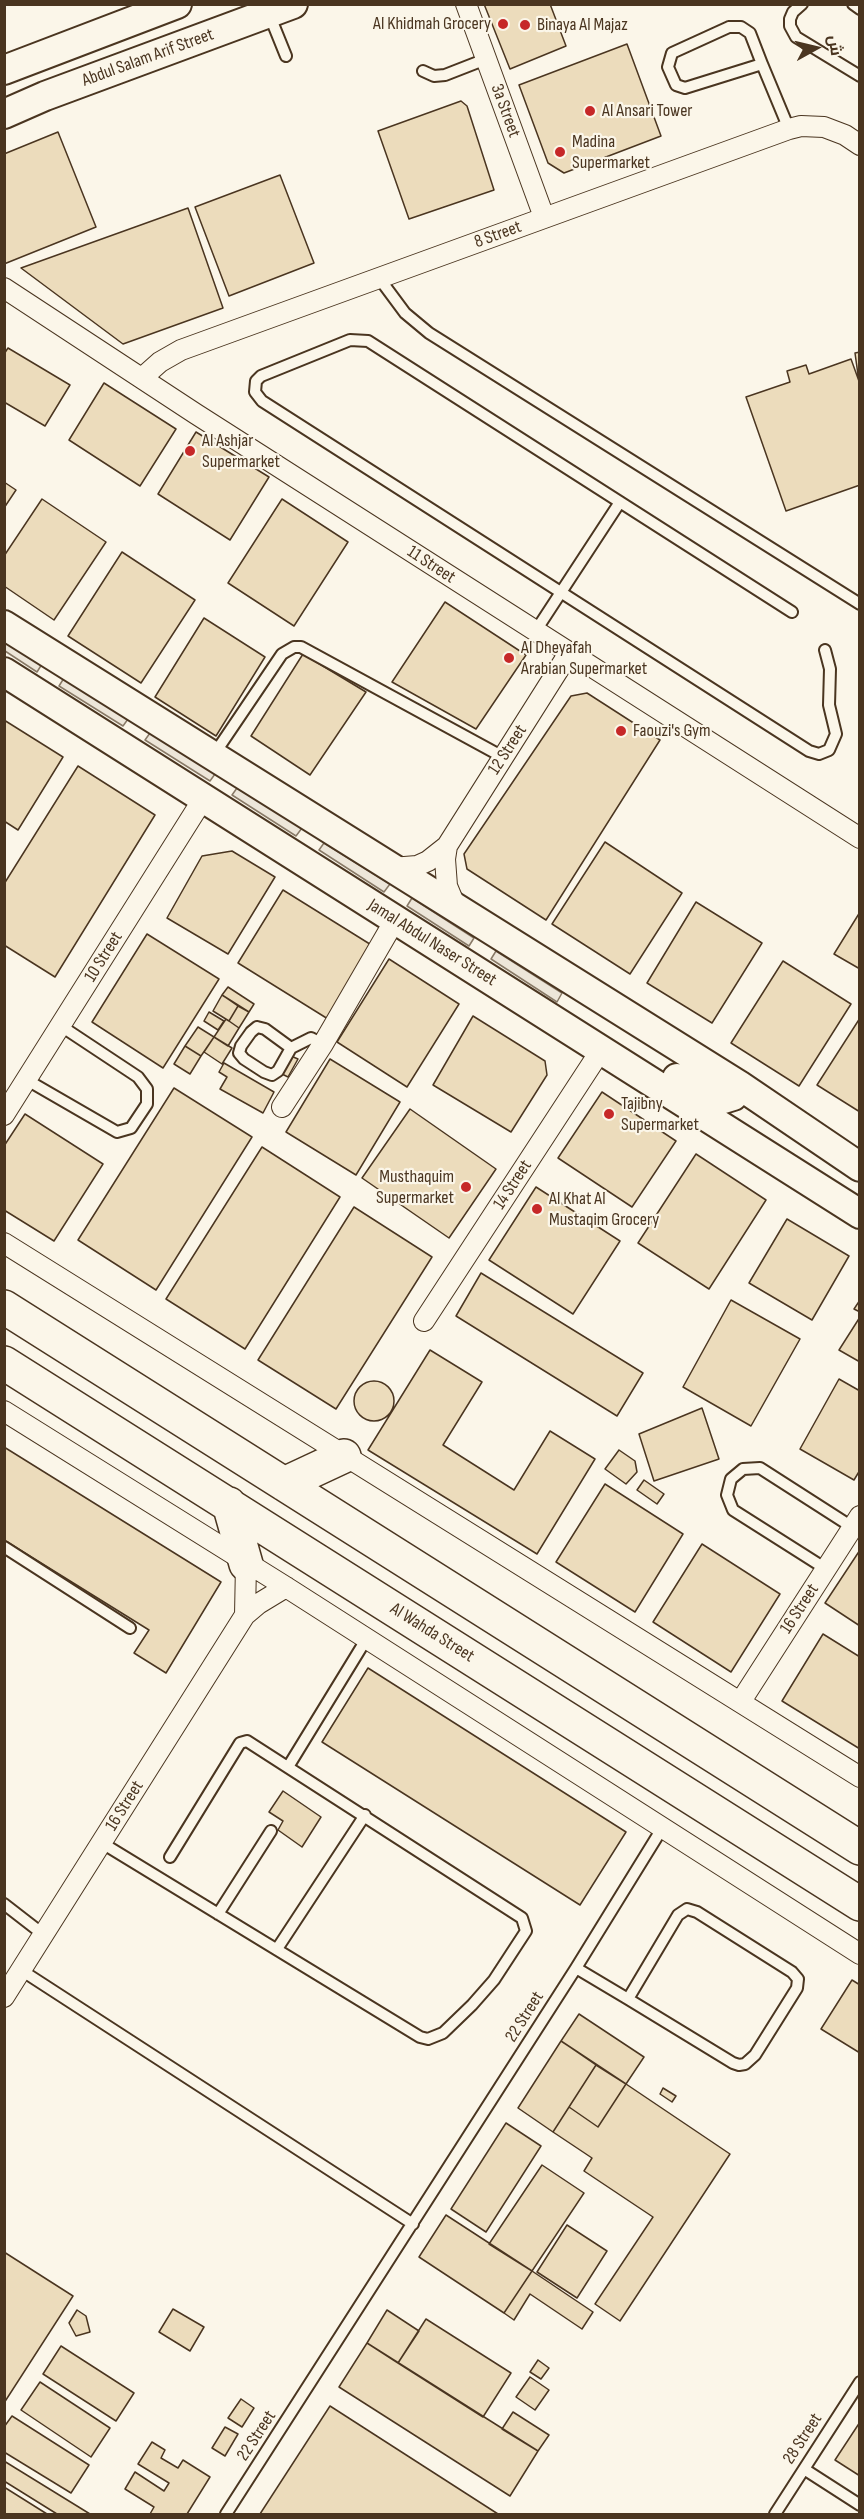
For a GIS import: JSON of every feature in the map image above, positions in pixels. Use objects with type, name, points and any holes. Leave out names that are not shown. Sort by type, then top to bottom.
[{"type":"highway","points":[[4,1307],[860,1848]]},
{"type":"highway","name":"Al Wahda Street","points":[[4,1363],[860,1904]]},
{"type":"highway","points":[[284,1484],[344,1456]]},
{"type":"highway","points":[[229,1504],[246,1564]]},
{"type":"street","points":[[4,70],[177,4]]},
{"type":"street","points":[[131,65],[122,60],[121,50],[124,46],[181,18],[195,4]]},
{"type":"street","name":"3a Street","points":[[466,4],[544,218]]},
{"type":"street","name":"Abdul Salam Arif Street","points":[[4,114],[37,99],[281,9]]},
{"type":"street","name":"8 Street","points":[[142,378],[160,362],[181,350],[789,129],[801,126],[824,127],[845,135],[860,145]]},
{"type":"street","name":"11 Street","points":[[4,288],[535,632],[860,838]]},
{"type":"street","points":[[4,625],[739,1085],[860,1167]]},
{"type":"street","name":"12 Street","points":[[392,868],[405,868],[428,861],[447,846],[569,653]]},
{"type":"street","name":"Jamal Abdul Naser Street","points":[[4,672],[640,1075],[858,1204]]},
{"type":"street","name":"10 Street","points":[[4,1115],[203,799]]},
{"type":"street","points":[[447,846],[444,859],[447,885],[457,910]]},
{"type":"street","points":[[282,1107],[323,1044],[395,920]]},
{"type":"street","name":"14 Street","points":[[424,1321],[601,1050]]},
{"type":"street","points":[[640,1075],[648,1072],[663,1072],[720,1100],[733,1096],[739,1085]]},
{"type":"street","points":[[4,1243],[860,1777]]},
{"type":"street","points":[[4,1411],[286,1587],[860,1954]]},
{"type":"street","name":"16 Street","points":[[741,1701],[856,1522]]},
{"type":"street","points":[[245,1615],[246,1564]]},
{"type":"street","name":"16 Street","points":[[4,1997],[245,1615],[286,1587]]},
{"type":"lane","points":[[801,4],[790,19],[790,26],[796,38],[860,76]]},
{"type":"lane","points":[[853,4],[860,9]]},
{"type":"lane","points":[[281,9],[286,56]]},
{"type":"lane","points":[[762,64],[685,88],[672,81],[668,62],[675,49],[735,26],[746,30],[750,33],[789,129]]},
{"type":"lane","points":[[423,71],[440,76],[486,59]]},
{"type":"lane","points":[[379,278],[400,308],[429,333],[860,604]]},
{"type":"lane","points":[[792,612],[368,341],[357,339],[342,342],[261,376],[256,381],[255,392],[262,401],[809,751],[819,754],[829,750],[836,734],[829,705],[830,669],[825,650]]},
{"type":"lane","points":[[535,632],[620,502]]},
{"type":"lane","points":[[213,756],[282,654],[294,647],[301,647],[503,757]]},
{"type":"lane","points":[[27,1080],[117,1132],[131,1128],[147,1104],[147,1089],[143,1082],[61,1026]]},
{"type":"lane","points":[[291,1048],[265,1029],[257,1028],[251,1032],[239,1053],[244,1059],[272,1075],[278,1071],[291,1048],[311,1038],[323,1044]]},
{"type":"lane","points":[[826,1569],[733,1510],[727,1495],[731,1479],[743,1469],[760,1468],[856,1522]]},
{"type":"lane","points":[[4,1547],[130,1628]]},
{"type":"lane","points":[[288,1767],[366,1638]]},
{"type":"lane","points":[[102,1844],[420,2037],[428,2039],[443,2033],[472,2005],[494,1980],[525,1935],[526,1926],[522,1918],[249,1742],[242,1742],[170,1857]]},
{"type":"lane","points":[[277,1949],[364,1815]]},
{"type":"lane","name":"22 Street","points":[[226,2514],[576,1968],[663,1827]]},
{"type":"lane","points":[[218,1914],[270,1831]]},
{"type":"lane","points":[[4,1904],[44,1935]]},
{"type":"lane","points":[[576,1968],[628,1999],[739,2065],[745,2064],[755,2055],[797,1988],[798,1979],[792,1971],[696,1912],[687,1910],[678,1916],[628,1999]]},
{"type":"lane","points":[[21,1970],[413,2224]]},
{"type":"lane","name":"28 Street","points":[[775,2514],[860,2382]]},
{"type":"lane","points":[[804,2469],[860,2505]]},
{"type":"shaded area","points":[[4,640],[42,664],[37,672],[5,651]]},
{"type":"shaded area","points":[[64,678],[128,719],[123,726],[59,686]]},
{"type":"shaded area","points":[[150,733],[215,774],[210,781],[145,740]]},
{"type":"shaded area","points":[[237,788],[302,828],[296,836],[232,795]]},
{"type":"shaded area","points":[[324,843],[390,884],[384,892],[319,850]]},
{"type":"shaded area","points":[[412,898],[474,938],[469,946],[407,906]]},
{"type":"shaded area","points":[[496,951],[562,993],[557,1002],[491,959]]},
{"type":"building","name":"Binaya Al Majaz","points":[[484,4],[550,4],[566,46],[510,69]]},
{"type":"building","name":"Al Ansari Tower","points":[[627,44],[661,136],[564,173],[548,163],[519,85]]},
{"type":"building","points":[[461,101],[467,106],[494,190],[409,219],[378,131]]},
{"type":"building","points":[[58,132],[96,227],[4,264],[4,154]]},
{"type":"building","points":[[280,175],[314,263],[229,296],[195,207]]},
{"type":"building","points":[[188,208],[223,308],[123,344],[21,268]]},
{"type":"building","points":[[8,348],[70,385],[45,426],[4,402],[4,354]]},
{"type":"building","points":[[860,352],[860,382],[859,382],[855,353]]},
{"type":"building","points":[[851,359],[860,384],[860,485],[786,511],[746,397],[790,382],[787,371],[806,365],[809,374]]},
{"type":"building","points":[[104,383],[176,429],[140,486],[69,440]]},
{"type":"building","points":[[196,432],[269,477],[230,540],[158,494]]},
{"type":"building","points":[[4,482],[16,490],[4,508]]},
{"type":"building","points":[[42,499],[106,542],[54,620],[4,586],[4,556]]},
{"type":"building","points":[[282,499],[348,542],[294,626],[228,583]]},
{"type":"building","points":[[122,552],[195,600],[141,683],[68,636]]},
{"type":"building","points":[[445,602],[526,655],[476,729],[392,682]]},
{"type":"building","points":[[204,618],[265,657],[216,736],[155,697]]},
{"type":"building","points":[[303,654],[366,692],[310,775],[251,736]]},
{"type":"building","points":[[587,693],[660,740],[546,920],[467,869],[464,854],[571,696]]},
{"type":"building","points":[[4,720],[63,757],[18,830],[4,821]]},
{"type":"building","points":[[78,766],[155,815],[55,977],[4,945],[4,884]]},
{"type":"building","points":[[605,842],[682,893],[630,974],[552,924]]},
{"type":"building","points":[[232,851],[275,877],[228,954],[167,918],[202,856]]},
{"type":"building","points":[[283,890],[373,946],[328,1019],[238,963]]},
{"type":"building","points":[[696,902],[762,943],[712,1023],[647,983]]},
{"type":"building","points":[[860,912],[860,969],[834,954]]},
{"type":"building","points":[[147,934],[219,979],[163,1068],[92,1022]]},
{"type":"building","points":[[389,959],[459,1004],[407,1087],[337,1042]]},
{"type":"building","points":[[783,961],[851,1004],[799,1086],[731,1043]]},
{"type":"building","points":[[228,987],[254,1004],[249,1012],[222,995]]},
{"type":"building","points":[[222,995],[238,1006],[229,1021],[213,1011]]},
{"type":"building","points":[[238,1006],[249,1012],[239,1028],[229,1021]]},
{"type":"building","points":[[209,1012],[224,1021],[218,1030],[204,1021]]},
{"type":"building","points":[[473,1016],[545,1061],[547,1075],[511,1132],[433,1085]]},
{"type":"building","points":[[860,1018],[860,1112],[817,1085]]},
{"type":"building","points":[[226,1019],[239,1028],[228,1046],[214,1037]]},
{"type":"building","points":[[198,1027],[214,1037],[201,1056],[185,1046]]},
{"type":"building","points":[[214,1037],[232,1048],[222,1064],[204,1052]]},
{"type":"building","points":[[185,1046],[201,1056],[190,1074],[174,1064]]},
{"type":"building","points":[[291,1056],[298,1059],[288,1077],[282,1074]]},
{"type":"building","points":[[330,1059],[400,1102],[356,1175],[286,1132]]},
{"type":"building","points":[[224,1063],[274,1092],[263,1113],[220,1089],[227,1077],[219,1072]]},
{"type":"building","points":[[174,1088],[252,1137],[156,1290],[78,1240]]},
{"type":"building","points":[[602,1092],[676,1141],[632,1207],[558,1158]]},
{"type":"building","points":[[410,1109],[496,1169],[449,1238],[362,1178]]},
{"type":"building","points":[[25,1114],[103,1164],[54,1241],[4,1210],[4,1146]]},
{"type":"building","points":[[262,1147],[340,1197],[245,1349],[166,1299]]},
{"type":"building","points":[[696,1154],[766,1200],[709,1289],[638,1243]]},
{"type":"building","points":[[536,1187],[620,1241],[573,1314],[489,1260]]},
{"type":"building","points":[[354,1207],[432,1257],[336,1409],[258,1360]]},
{"type":"building","points":[[787,1219],[849,1256],[812,1320],[749,1283]]},
{"type":"building","points":[[481,1273],[643,1373],[617,1416],[456,1316]]},
{"type":"building","points":[[731,1300],[800,1339],[751,1426],[683,1387]]},
{"type":"building","points":[[860,1300],[860,1312],[854,1309]]},
{"type":"building","points":[[860,1317],[860,1362],[839,1350]]},
{"type":"building","points":[[430,1350],[482,1382],[443,1445],[514,1490],[550,1431],[595,1459],[537,1554],[368,1450]]},
{"type":"building","points":[[839,1379],[860,1391],[860,1470],[854,1480],[800,1449]]},
{"type":"building","points":[[374,1381],[382,1382],[388,1387],[393,1393],[393,1409],[388,1415],[382,1420],[374,1421],[366,1420],[360,1415],[355,1409],[354,1401],[355,1393],[360,1387],[366,1382]]},
{"type":"building","points":[[702,1408],[719,1459],[654,1481],[639,1434]]},
{"type":"building","points":[[4,1447],[221,1582],[166,1673],[134,1653],[149,1630],[4,1540]]},
{"type":"building","points":[[619,1450],[635,1461],[637,1472],[626,1484],[605,1469]]},
{"type":"building","points":[[644,1480],[664,1494],[657,1504],[637,1490]]},
{"type":"building","points":[[605,1484],[683,1534],[635,1612],[556,1562]]},
{"type":"building","points":[[702,1544],[780,1594],[731,1672],[653,1622]]},
{"type":"building","points":[[860,1550],[860,1626],[825,1603]]},
{"type":"building","points":[[823,1634],[860,1657],[860,1749],[782,1701]]},
{"type":"building","points":[[368,1668],[626,1832],[580,1905],[322,1742]]},
{"type":"building","points":[[283,1791],[321,1817],[302,1847],[278,1830],[283,1821],[269,1812]]},
{"type":"building","points":[[852,1980],[860,1985],[860,2053],[821,2029]]},
{"type":"building","points":[[579,2014],[644,2057],[626,2084],[561,2041]]},
{"type":"building","points":[[561,2041],[596,2065],[553,2132],[518,2108]]},
{"type":"building","points":[[596,2065],[626,2084],[598,2127],[569,2107]]},
{"type":"building","points":[[626,2084],[730,2154],[620,2321],[595,2304],[653,2217],[584,2171],[592,2158],[553,2132],[569,2107],[598,2127]]},
{"type":"building","points":[[663,2088],[676,2096],[672,2102],[660,2094]]},
{"type":"building","points":[[506,2123],[541,2146],[486,2232],[451,2209]]},
{"type":"building","points":[[542,2165],[584,2193],[532,2271],[489,2244]]},
{"type":"building","points":[[446,2215],[532,2271],[504,2313],[419,2257]]},
{"type":"building","points":[[567,2225],[607,2251],[577,2298],[537,2272]]},
{"type":"building","points":[[4,2252],[73,2296],[4,2403]]},
{"type":"building","points":[[532,2271],[593,2312],[582,2329],[530,2294],[514,2320],[504,2313]]},
{"type":"building","points":[[173,2309],[204,2327],[190,2351],[159,2332]]},
{"type":"building","points":[[77,2310],[86,2316],[90,2332],[76,2336],[69,2323]]},
{"type":"building","points":[[387,2310],[419,2331],[398,2363],[367,2343]]},
{"type":"building","points":[[426,2319],[511,2373],[483,2417],[398,2363]]},
{"type":"building","points":[[367,2343],[538,2451],[510,2496],[339,2387]]},
{"type":"building","points":[[61,2346],[134,2393],[116,2421],[43,2374]]},
{"type":"building","points":[[538,2360],[549,2368],[541,2379],[530,2372]]},
{"type":"building","points":[[530,2377],[549,2390],[535,2410],[516,2397]]},
{"type":"building","points":[[40,2382],[110,2428],[91,2457],[21,2410]]},
{"type":"building","points":[[241,2399],[254,2408],[242,2427],[228,2418]]},
{"type":"building","points":[[330,2406],[498,2514],[260,2514]]},
{"type":"building","points":[[513,2412],[549,2435],[538,2451],[502,2429]]},
{"type":"building","points":[[12,2416],[89,2465],[71,2493],[4,2452],[4,2427]]},
{"type":"building","points":[[860,2422],[860,2476],[835,2460]]},
{"type":"building","points":[[225,2427],[238,2434],[225,2456],[212,2448]]},
{"type":"building","points":[[152,2442],[165,2450],[161,2458],[178,2468],[183,2460],[210,2477],[187,2514],[150,2514],[154,2507],[125,2489],[135,2472],[164,2491],[169,2483],[138,2464]]},
{"type":"building","points":[[4,2461],[90,2514],[57,2514],[4,2481]]},
{"type":"building","points":[[4,2487],[47,2514],[4,2514]]},
{"type":"place","name":"Al Khidmah Grocery","points":[[503,24]]},
{"type":"place","name":"Binaya Al Majaz","points":[[525,25]]},
{"type":"place","name":"Al Ansari Tower","points":[[590,111]]},
{"type":"place","name":"Madina Supermarket","points":[[560,152]]},
{"type":"place","name":"Al Ashjar Supermarket","points":[[190,451]]},
{"type":"place","name":"Al Dheyafah Arabian Supermarket","points":[[509,658]]},
{"type":"place","name":"Faouzi's Gym","points":[[621,731]]},
{"type":"place","name":"Tajibny Supermarket","points":[[609,1114]]},
{"type":"place","name":"Musthaquim Supermarket","points":[[466,1187]]},
{"type":"place","name":"Al Khat Al Mustaqim Grocery","points":[[537,1209]]}]
